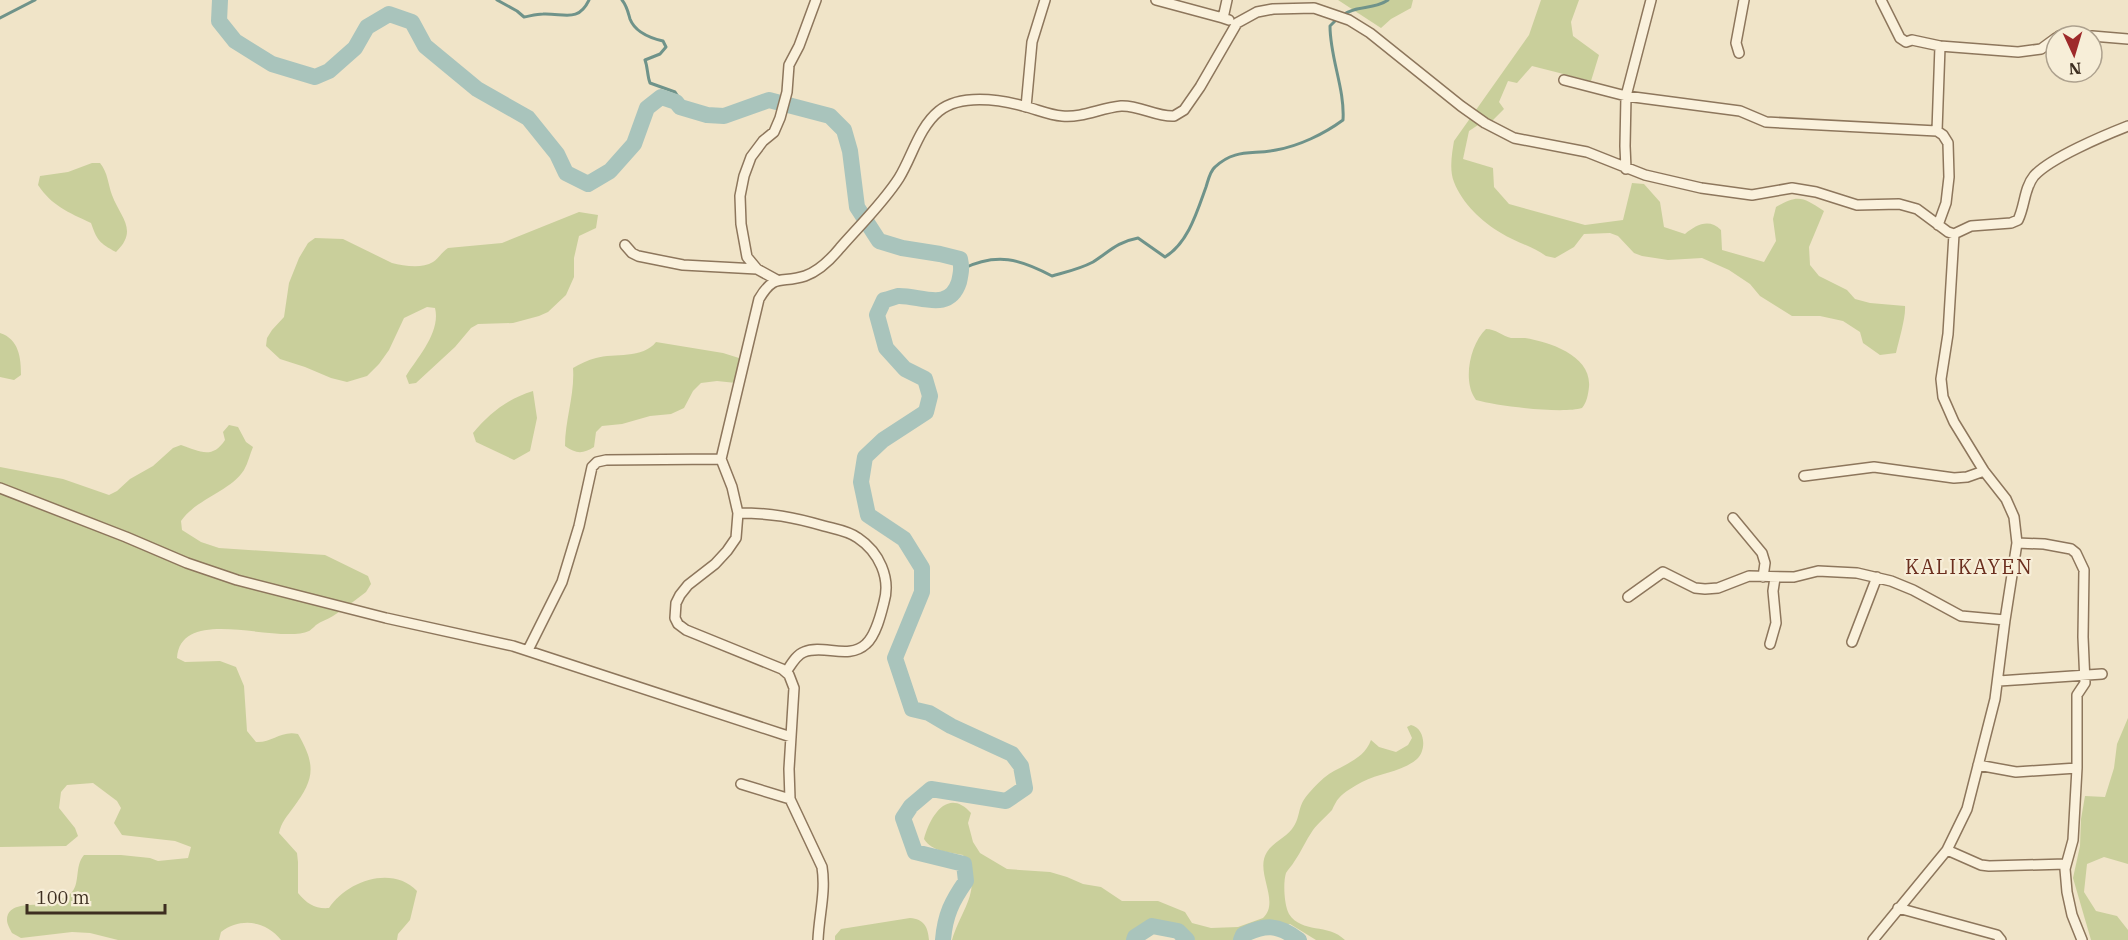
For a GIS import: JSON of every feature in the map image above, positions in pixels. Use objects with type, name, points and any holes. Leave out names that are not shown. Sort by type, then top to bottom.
[{"type":"street","points":[[816,0],[800,46],[789,65],[787,92],[780,118],[774,132],[763,141],[751,158],[740,196],[747,257],[757,269],[777,280],[794,279],[809,274],[834,255],[899,177],[926,127],[938,112],[952,104],[980,100],[1012,103],[1060,116],[1076,117],[1123,106],[1174,116],[1184,110],[1200,87],[1237,22],[1257,12],[1273,9],[1314,8],[1349,20],[1370,33],[1461,106],[1502,133],[1527,142],[1587,152],[1626,169],[1669,182],[1740,195],[1792,188],[1816,192],[1857,205],[1899,204],[1917,209],[1954,234]]},
{"type":"street","points":[[1026,107],[1032,42],[1044,0]]},
{"type":"street","points":[[1156,0],[1237,22]]},
{"type":"street","points":[[1224,18],[1227,0]]},
{"type":"street","points":[[1626,169],[1626,96],[1651,0]]},
{"type":"street","points":[[1739,53],[1736,43],[1744,0]]},
{"type":"street","points":[[1881,0],[1902,40],[1940,46],[2018,52],[2044,47]]},
{"type":"street","points":[[2104,37],[2128,39]]},
{"type":"street","points":[[1936,131],[1940,46]]},
{"type":"street","points":[[1564,80],[1626,96],[1740,111],[1766,122],[1936,131],[1943,135],[1948,143],[1949,177],[1946,203],[1938,225]]},
{"type":"street","points":[[1954,234],[1971,226],[2011,224],[2018,220],[2028,186],[2034,176],[2082,146],[2128,126]]},
{"type":"street","points":[[1873,940],[1947,850],[1967,809],[1999,681],[2005,620],[2017,543],[2016,527],[2010,507],[1984,471],[1947,409],[1943,397],[1941,379],[1948,334],[1954,234]]},
{"type":"street","points":[[625,245],[638,256],[683,265],[757,269]]},
{"type":"street","points":[[777,280],[764,290],[759,299],[721,459],[732,487],[738,513],[735,538],[715,564],[688,585],[680,595],[676,603],[675,618],[678,624],[686,630],[775,666],[786,672],[792,680],[794,688],[790,799],[822,867],[823,902],[818,940]]},
{"type":"street","points":[[528,650],[562,582],[579,526],[592,466],[606,460],[721,459]]},
{"type":"street","points":[[1804,476],[1874,467],[1954,478],[1967,477],[1984,471]]},
{"type":"street","points":[[0,488],[187,563],[237,580],[386,618],[528,650],[791,737]]},
{"type":"street","points":[[738,513],[788,516],[845,532],[858,538],[867,547],[880,562],[884,572],[887,592],[884,605],[871,637],[865,645],[851,650],[805,651],[796,657],[786,672]]},
{"type":"street","points":[[1733,518],[1762,553],[1765,563],[1763,577]]},
{"type":"street","points":[[2017,543],[2066,548],[2076,553],[2084,576],[2085,675],[2084,686],[2077,695],[2077,768],[2073,840],[2066,864],[2070,903],[2082,940]]},
{"type":"street","points":[[1628,597],[1663,572],[1695,588],[1705,589],[1718,588],[1741,578],[1794,577],[1818,571],[1837,570],[1877,577],[1913,590],[1961,616],[2005,620]]},
{"type":"street","points":[[1852,642],[1877,577]]},
{"type":"street","points":[[1770,644],[1776,623],[1773,591],[1775,578]]},
{"type":"street","points":[[1999,681],[2102,674]]},
{"type":"street","points":[[1978,765],[2016,772],[2077,768]]},
{"type":"street","points":[[741,784],[790,799]]},
{"type":"street","points":[[1947,850],[1981,865],[1989,866],[2066,864]]},
{"type":"street","points":[[1898,908],[1997,935],[2001,940]]},
{"type":"green space","points":[[1338,0],[1413,0],[1411,8],[1391,19],[1381,28]]},
{"type":"green space","points":[[1541,0],[1579,0],[1571,22],[1573,36],[1599,55],[1591,81],[1532,66],[1517,83],[1508,81],[1499,102],[1504,109],[1491,122],[1478,125],[1469,131],[1463,159],[1493,168],[1494,187],[1509,204],[1585,225],[1623,220],[1632,183],[1644,184],[1660,202],[1664,227],[1685,234],[1703,224],[1712,224],[1721,230],[1722,250],[1764,262],[1776,241],[1773,219],[1776,207],[1790,200],[1805,200],[1824,211],[1809,247],[1810,265],[1819,276],[1847,290],[1855,299],[1870,303],[1905,306],[1896,353],[1880,355],[1863,343],[1860,332],[1843,321],[1820,316],[1792,316],[1760,296],[1750,284],[1729,270],[1702,258],[1668,260],[1642,256],[1634,253],[1618,236],[1610,233],[1584,234],[1574,247],[1555,258],[1546,256],[1506,236],[1473,211],[1462,197],[1452,177],[1451,162],[1454,141],[1529,35]]},
{"type":"green space","points":[[92,163],[100,163],[103,167],[112,195],[126,224],[126,237],[116,252],[99,240],[91,223],[55,203],[38,185],[40,176],[68,172]]},
{"type":"green space","points":[[579,212],[598,215],[596,228],[579,236],[574,258],[574,277],[566,295],[548,312],[539,316],[513,323],[478,324],[471,328],[455,347],[416,383],[409,384],[406,376],[432,335],[436,317],[435,308],[427,307],[404,318],[389,350],[379,364],[367,376],[347,382],[280,359],[266,346],[267,338],[284,317],[289,283],[299,258],[308,243],[315,238],[343,239],[392,263],[418,266],[433,262],[448,248],[502,243]]},
{"type":"green space","points":[[1486,329],[1511,338],[1525,338],[1546,343],[1568,352],[1577,359],[1588,376],[1588,396],[1582,408],[1560,410],[1529,408],[1476,400],[1469,383],[1470,363],[1476,344]]},
{"type":"green space","points":[[0,333],[11,340],[18,350],[21,375],[14,380],[0,377]]},
{"type":"green space","points":[[656,342],[723,353],[739,358],[739,375],[736,383],[717,381],[701,383],[693,391],[684,408],[671,414],[602,426],[596,432],[594,447],[586,451],[576,452],[565,446],[573,388],[573,368],[596,358],[644,351]]},
{"type":"green space","points":[[533,391],[537,418],[530,451],[514,460],[476,442],[473,433],[486,419],[515,398]]},
{"type":"green space","points":[[229,425],[238,427],[246,442],[253,447],[245,467],[231,484],[187,513],[181,521],[182,530],[201,542],[219,548],[325,555],[368,576],[371,584],[366,592],[309,631],[276,634],[212,629],[195,633],[183,642],[177,658],[185,662],[220,661],[236,667],[244,686],[247,731],[256,742],[292,733],[298,734],[304,745],[310,763],[309,780],[306,789],[283,823],[279,833],[297,853],[298,893],[301,897],[315,907],[329,908],[337,898],[358,884],[383,878],[395,879],[407,883],[417,891],[410,920],[398,934],[397,940],[281,940],[268,929],[253,923],[229,927],[221,932],[219,940],[118,940],[90,933],[72,932],[21,938],[12,933],[8,925],[8,914],[11,910],[21,906],[43,904],[70,894],[75,886],[79,864],[84,855],[121,855],[158,861],[188,858],[191,847],[175,841],[122,835],[114,823],[121,808],[117,801],[93,783],[67,785],[61,792],[59,808],[75,828],[78,836],[66,846],[0,847],[0,467],[63,479],[109,495],[130,479],[153,466],[173,448],[181,445],[205,452],[215,450],[225,440],[223,432]]},
{"type":"green space","points":[[2128,718],[2128,864],[2104,857],[2087,864],[2084,892],[2096,911],[2117,916],[2128,930],[2128,940],[2091,940],[2073,878],[2080,846],[2081,819],[2085,796],[2105,797],[2114,768],[2117,744]]},
{"type":"green space","points":[[1411,725],[1419,730],[1423,740],[1422,750],[1417,759],[1404,767],[1362,782],[1341,796],[1332,810],[1313,830],[1286,873],[1284,894],[1289,914],[1294,920],[1308,927],[1331,932],[1345,940],[1316,940],[1290,924],[1266,924],[1250,928],[1235,940],[1195,940],[1179,928],[1156,920],[1148,921],[1127,940],[952,940],[969,898],[972,878],[969,867],[963,855],[936,849],[924,839],[935,814],[948,804],[955,803],[963,806],[971,813],[968,823],[973,842],[980,853],[1007,869],[1050,872],[1083,884],[1101,887],[1122,901],[1158,901],[1185,912],[1192,923],[1211,928],[1238,927],[1263,918],[1268,911],[1269,895],[1263,868],[1264,860],[1270,848],[1294,826],[1309,793],[1329,774],[1364,752],[1371,740],[1379,747],[1396,752],[1408,745],[1412,738],[1407,727]]},
{"type":"green space","points":[[910,918],[924,924],[929,940],[835,940],[835,936],[841,929]]},
{"type":"waterway","points":[[0,18],[35,0]]},
{"type":"waterway","points":[[220,0],[219,21],[235,41],[272,64],[315,77],[329,71],[355,48],[367,27],[389,14],[412,22],[425,46],[477,89],[528,118],[557,154],[566,173],[588,184],[610,171],[634,144],[647,108],[661,97],[676,102],[680,107],[707,115],[724,116],[769,100],[830,116],[844,130],[850,151],[857,207],[879,241],[902,248],[960,259],[959,282],[948,297],[933,300],[898,296],[884,300],[877,315],[886,348],[905,369],[925,379],[930,396],[926,412],[883,440],[865,457],[861,482],[868,515],[904,539],[922,568],[922,592],[895,658],[912,709],[929,713],[951,726],[1012,754],[1021,766],[1025,788],[1006,801],[931,789],[911,806],[903,818],[915,852],[964,864],[966,881],[950,909],[943,940]]},
{"type":"waterway","points":[[497,0],[524,17],[541,14],[575,14],[580,12],[589,0]]},
{"type":"waterway","points":[[622,0],[635,28],[663,41],[666,47],[660,54],[645,60],[649,80],[650,83],[675,92],[679,98],[680,107]]},
{"type":"waterway","points":[[1343,15],[1388,0]]},
{"type":"waterway","points":[[962,269],[997,259],[1029,265],[1052,276],[1093,262],[1119,244],[1138,238],[1165,257],[1180,244],[1186,235],[1210,174],[1222,161],[1244,153],[1294,146],[1320,135],[1343,120],[1342,97],[1332,50],[1330,26],[1337,19]]},
{"type":"waterway","points":[[1134,940],[1152,926],[1178,931],[1187,940]]},
{"type":"waterway","points":[[1241,940],[1243,935],[1251,931],[1271,927],[1278,928],[1299,940]]},
{"type":"district","name":"KALIKAYEN","points":[[1969,567]]}]
